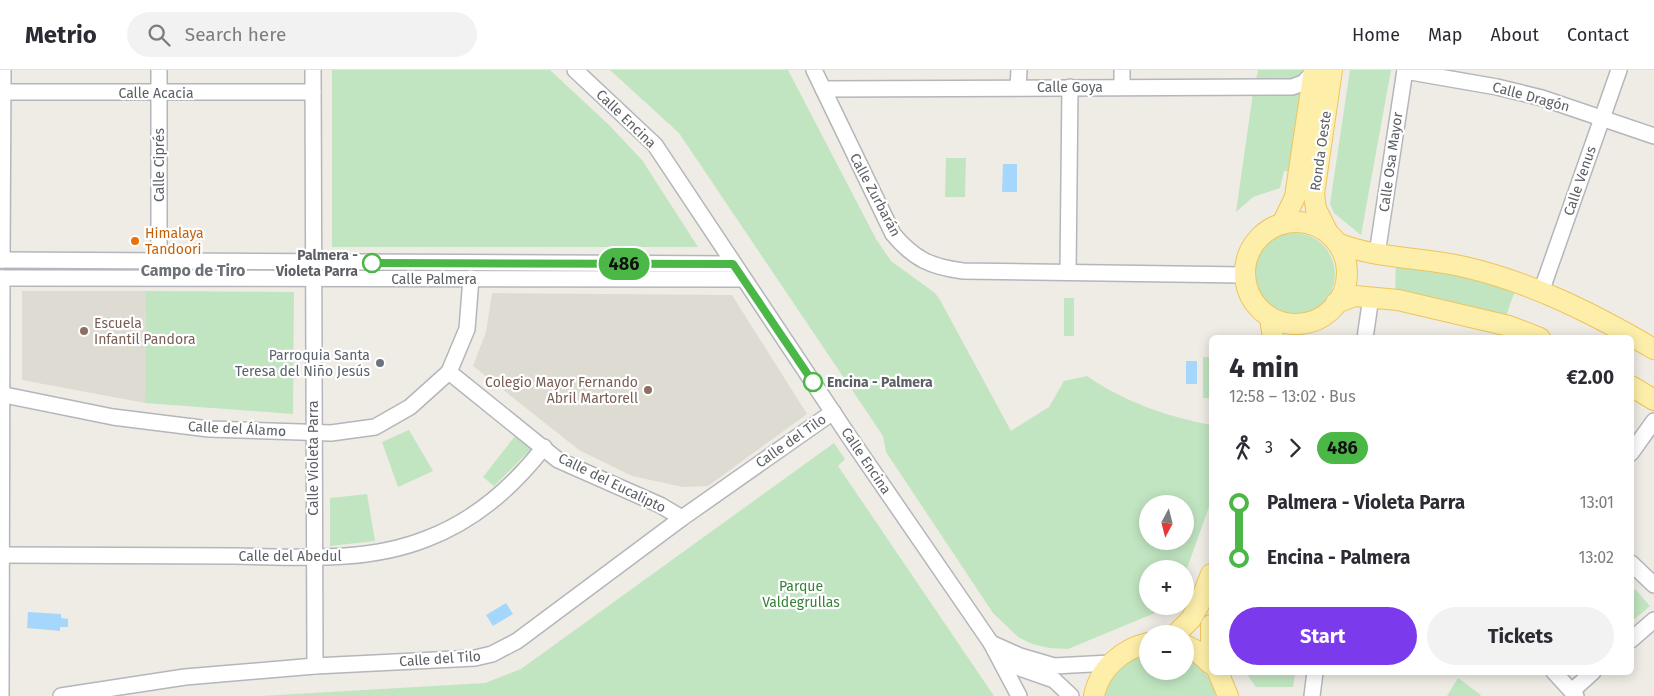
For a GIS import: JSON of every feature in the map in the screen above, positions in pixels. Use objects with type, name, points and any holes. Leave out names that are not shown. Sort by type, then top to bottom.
[{"type":"main road","name":"Ronda Oeste","points":[[1282,224],[1295,197],[1320,71]]},
{"type":"main road","name":"Ronda Oeste","points":[[1320,71],[1314,194],[1316,210],[1332,237]]},
{"type":"main road","points":[[1332,237],[1345,258],[1347,276],[1342,293],[1336,303],[1302,331],[1270,318],[1252,299],[1244,275],[1248,255],[1258,238],[1273,226],[1292,221],[1310,223],[1354,250],[1463,266],[1541,292],[1599,317],[1630,335]]},
{"type":"main road","points":[[1336,303],[1355,296],[1371,297],[1455,313],[1509,326],[1532,335]]},
{"type":"main road","points":[[1270,318],[1272,335]]},
{"type":"main road","points":[[1634,337],[1654,349]]},
{"type":"main road","points":[[1634,388],[1654,400]]},
{"type":"main road","points":[[1185,625],[1198,607],[1209,579]]},
{"type":"main road","points":[[1094,696],[1096,687],[1110,663],[1133,646],[1139,645]]},
{"type":"main road","points":[[1194,650],[1209,662]]},
{"type":"main road","points":[[1219,675],[1228,696]]},
{"type":"street","points":[[1,696],[3,277],[10,273],[11,268],[2,260],[3,70]]},
{"type":"street","name":"Calle Ciprés","points":[[159,70],[159,260]]},
{"type":"street","name":"Calle Violeta Parra","points":[[313,70],[315,666]]},
{"type":"street","name":"Calle Encina","points":[[575,70],[654,145],[991,643],[1019,696]]},
{"type":"street","name":"Calle Zurbarán","points":[[814,70],[893,234],[906,250],[940,268],[963,271],[1244,275]]},
{"type":"street","points":[[1018,87],[1019,70]]},
{"type":"street","points":[[1122,70],[1122,87]]},
{"type":"street","name":"Calle Dragón","points":[[1405,70],[1497,87],[1542,98],[1602,116],[1654,136]]},
{"type":"street","name":"Calle Osa Mayor","points":[[1377,254],[1405,70]]},
{"type":"street","name":"Calle Venus","points":[[1541,292],[1619,70]]},
{"type":"street","name":"Calle Goya","points":[[823,89],[1292,87],[1320,71]]},
{"type":"street","points":[[1068,272],[1070,87]]},
{"type":"street","name":"Calle Acacia","points":[[2,92],[313,92]]},
{"type":"street","name":"Calle Palmera","points":[[2,260],[733,264]]},
{"type":"street","name":"Calle Palmera","points":[[3,277],[314,280],[471,278],[743,279]]},
{"type":"street","name":"Calle del Álamo","points":[[1,394],[113,417],[210,429],[313,433],[352,432],[375,427],[410,407],[449,372],[467,329],[471,278]]},
{"type":"street","points":[[1365,335],[1371,297]]},
{"type":"street","name":"Calle del Eucalipto","points":[[449,372],[558,460],[660,505],[682,518]]},
{"type":"street","name":"Calle del Tilo","points":[[61,696],[186,677],[315,666],[475,658],[492,654],[516,641],[682,518],[833,412]]},
{"type":"street","points":[[1634,449],[1654,421]]},
{"type":"street","name":"Calle del Abedul","points":[[1,555],[314,557],[369,554],[412,544],[441,533],[465,520],[506,491],[523,474],[544,447]]},
{"type":"street","points":[[1634,566],[1654,585]]},
{"type":"street","points":[[1634,637],[1654,620]]},
{"type":"street","points":[[991,643],[1020,656],[1054,666],[1110,663]]},
{"type":"street","points":[[991,643],[1014,666],[1054,680],[1071,696]]},
{"type":"street","points":[[1312,696],[1316,675]]},
{"type":"street","points":[[1557,675],[1574,693],[1590,675]]},
{"type":"shaded area","name":"Escuela Infantil Pandora","points":[[22,291],[146,291],[145,403],[22,380]]},
{"type":"shaded area","name":"Colegio Mayor Fernando Abril Martorell","points":[[492,293],[732,295],[807,414],[708,486],[683,487],[632,476],[579,450],[473,366],[486,332]]},
{"type":"green space","points":[[332,70],[550,70],[609,125],[642,160],[698,247],[332,247]]},
{"type":"green space","points":[[610,70],[788,70],[876,239],[891,261],[935,293],[940,300],[1011,431],[1049,407],[1064,381],[1087,376],[1131,401],[1146,407],[1209,425],[1209,507],[1194,549],[1194,495],[1139,495],[1139,550],[1194,550],[1190,560],[1139,560],[1139,615],[1150,615],[1068,649],[1049,648],[1032,644],[1018,637],[993,613],[886,452],[883,436],[679,133]]},
{"type":"green space","points":[[1258,70],[1307,70],[1295,77],[1277,81],[1256,80]]},
{"type":"green space","points":[[1350,70],[1391,70],[1361,235],[1334,213],[1330,204]]},
{"type":"green space","points":[[1305,89],[1293,172],[1284,171],[1280,188],[1253,197],[1236,212],[1253,93],[1289,94]]},
{"type":"green space","points":[[946,158],[966,158],[965,197],[945,197]]},
{"type":"green space","points":[[1294,233],[1310,236],[1323,245],[1332,258],[1335,274],[1332,290],[1323,303],[1310,312],[1294,315],[1278,312],[1265,303],[1256,290],[1253,274],[1256,258],[1265,245],[1278,236]]},
{"type":"green space","points":[[1396,261],[1516,288],[1506,316],[1436,298],[1395,292]]},
{"type":"green space","points":[[146,291],[294,292],[293,414],[145,403]]},
{"type":"green space","points":[[1064,298],[1074,298],[1074,336],[1064,336]]},
{"type":"green space","points":[[1203,357],[1209,357],[1209,398],[1203,398]]},
{"type":"green space","points":[[409,430],[433,471],[398,487],[382,442]]},
{"type":"green space","points":[[515,436],[531,449],[494,486],[483,477]]},
{"type":"green space","name":"Parque Valdegrullas","points":[[834,443],[845,459],[838,466],[994,696],[261,696],[485,683],[521,669]]},
{"type":"green space","points":[[367,494],[375,541],[330,546],[330,498]]},
{"type":"green space","points":[[1634,590],[1650,606],[1634,619]]},
{"type":"green space","points":[[1139,656],[1139,680],[1194,680],[1194,663],[1209,678],[1216,696],[1103,696],[1114,674],[1132,659]]},
{"type":"green space","points":[[1247,675],[1295,675],[1293,687],[1256,687]]},
{"type":"green space","points":[[1458,678],[1481,695],[1447,696]]},
{"type":"water","points":[[1003,164],[1017,164],[1017,192],[1002,192]]},
{"type":"water","points":[[1186,361],[1197,361],[1197,384],[1186,384]]},
{"type":"water","points":[[506,603],[513,614],[493,626],[486,615]]},
{"type":"water","points":[[28,612],[61,614],[61,618],[68,619],[68,627],[60,627],[60,631],[27,628]]},
{"type":"bus line","name":"486","points":[[372,263],[733,264],[813,382]]},
{"type":"place","name":"Himalaya Tandoori","points":[[135,241]]},
{"type":"place","name":"Palmera - Violeta Parra","points":[[372,263]]},
{"type":"place","name":"Escuela Infantil Pandora","points":[[84,331]]},
{"type":"place","name":"Parroquia Santa Teresa del Niño Jesús","points":[[380,363]]},
{"type":"place","name":"Encina - Palmera","points":[[813,382]]},
{"type":"place","name":"Colegio Mayor Fernando Abril Martorell","points":[[648,390]]},
{"type":"district","name":"Campo de Tiro","points":[[193,270]]}]
